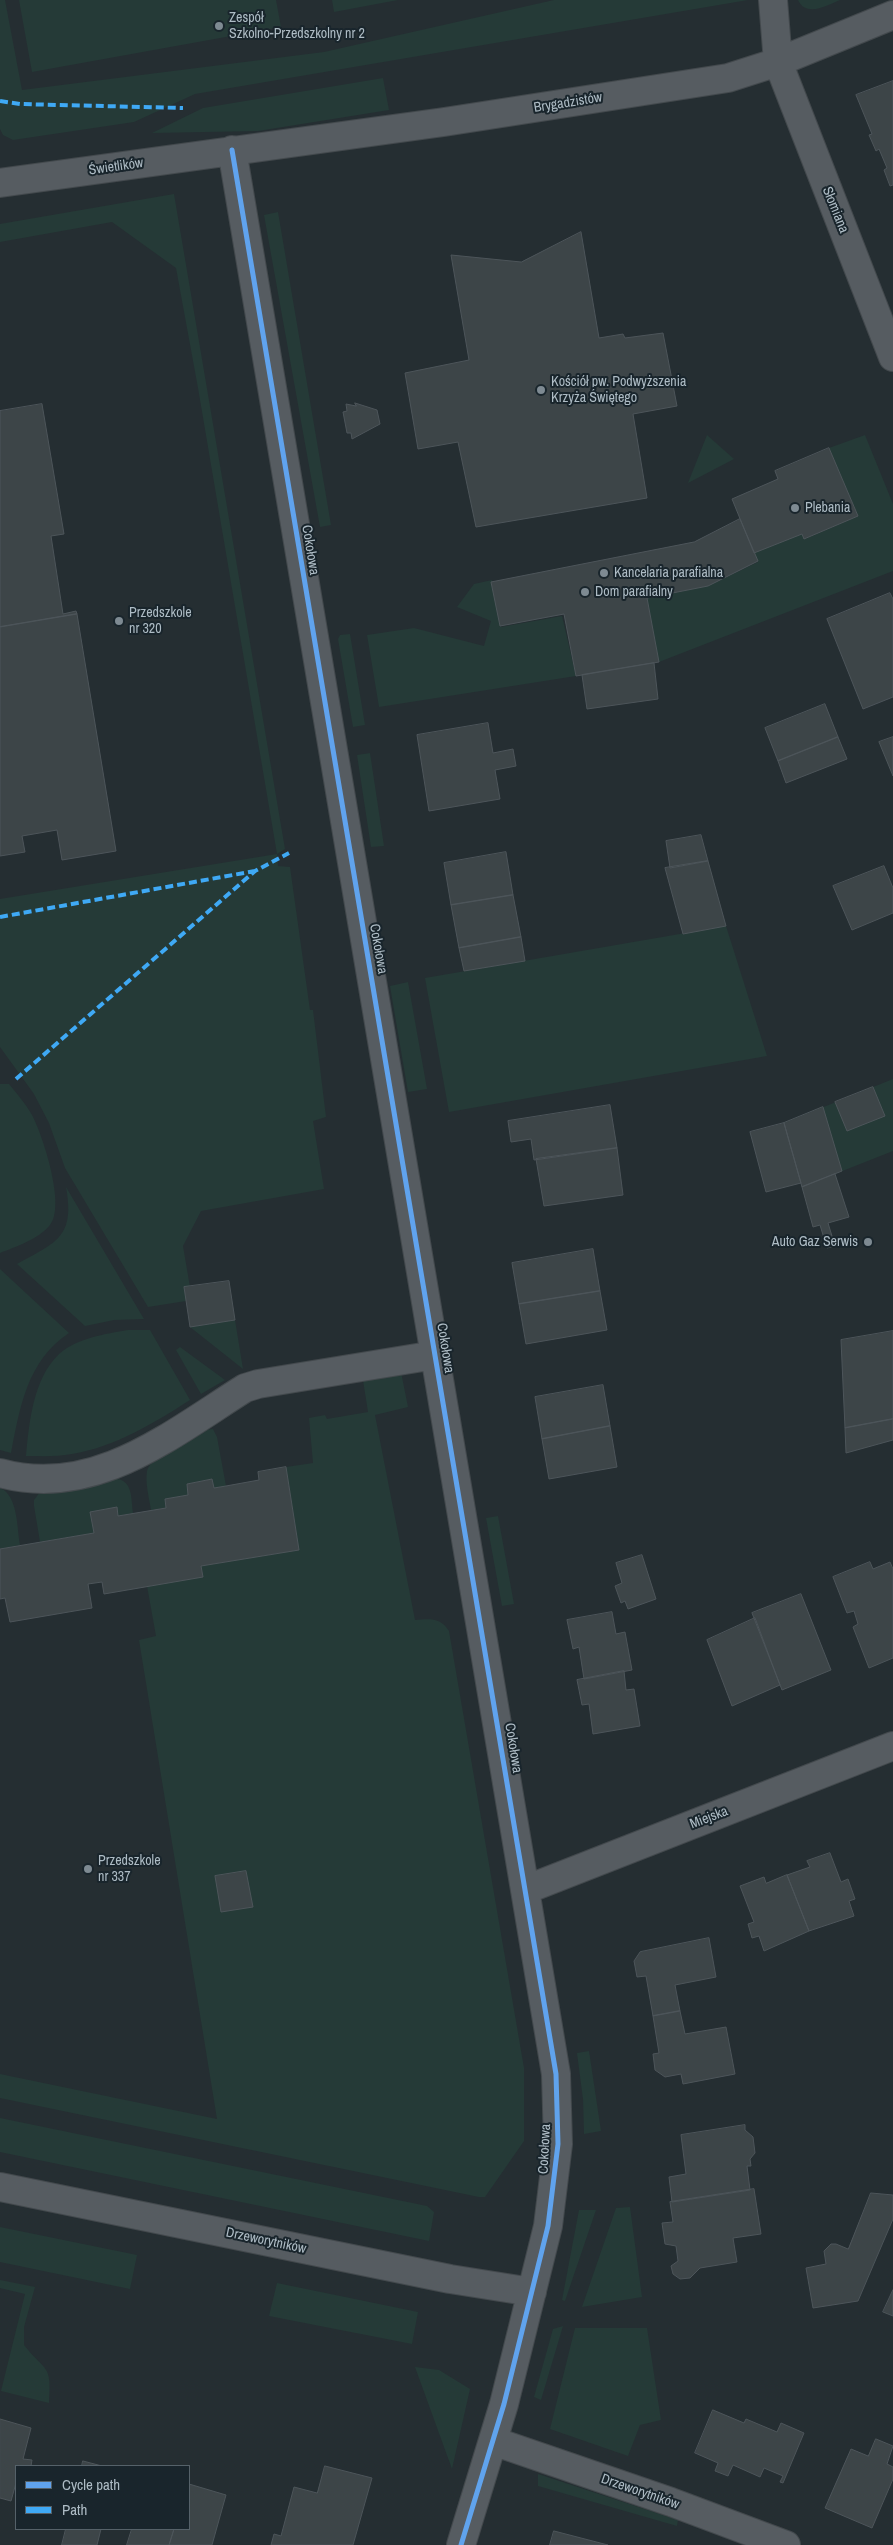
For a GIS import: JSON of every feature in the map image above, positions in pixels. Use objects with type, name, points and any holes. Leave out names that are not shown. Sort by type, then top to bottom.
[{"type":"street","name":"Słomiana","points":[[773,0],[778,62],[893,357]]},
{"type":"street","name":"Brygadzistów","points":[[232,150],[444,122],[728,78],[778,62],[893,15]]},
{"type":"street","name":"Świetlików","points":[[0,183],[232,150]]},
{"type":"street","name":"Cokołowa","points":[[232,150],[556,2074],[558,2144],[548,2226],[504,2404],[461,2545]]},
{"type":"street","points":[[0,1473],[19,1478],[44,1480],[104,1469],[132,1458],[245,1388],[435,1356]]},
{"type":"street","name":"Miejska","points":[[525,1890],[893,1746]]},
{"type":"street","name":"Drzeworytników","points":[[0,2187],[450,2279],[532,2292]]},
{"type":"street","name":"Drzeworytników","points":[[493,2441],[679,2505],[786,2545]]},
{"type":"green space","points":[[0,0],[5,0],[22,90],[324,52],[554,0],[748,0],[195,94],[134,122],[13,140],[3,135],[0,129]]},
{"type":"green space","points":[[19,0],[276,0],[281,27],[32,72]]},
{"type":"green space","points":[[332,0],[398,0],[334,12]]},
{"type":"green space","points":[[798,0],[840,0],[824,7],[812,9],[806,8]]},
{"type":"green space","points":[[383,78],[389,110],[258,131],[152,133],[203,108]]},
{"type":"green space","points":[[174,194],[285,849],[277,854],[176,268],[112,222],[0,242],[0,224]]},
{"type":"green space","points":[[278,212],[331,525],[320,527],[264,215]]},
{"type":"green space","points":[[707,435],[734,459],[688,483]]},
{"type":"green space","points":[[865,435],[893,504],[893,571],[659,662],[647,598],[708,586],[758,562],[754,553],[802,534],[805,539],[858,516],[829,448]]},
{"type":"green space","points":[[492,580],[501,627],[562,616],[576,676],[379,707],[367,635],[414,628],[484,646],[491,621],[457,607],[474,584]]},
{"type":"green space","points":[[350,634],[365,725],[353,727],[338,639],[340,635]]},
{"type":"green space","points":[[370,753],[384,846],[371,847],[357,755]]},
{"type":"green space","points":[[277,854],[278,866],[290,867],[310,1010],[313,1010],[326,1117],[313,1121],[324,1189],[201,1211],[183,1246],[190,1287],[186,1301],[148,1307],[65,1168],[49,1123],[34,1094],[0,1047],[0,899]]},
{"type":"green space","points":[[726,926],[767,1056],[449,1112],[425,978]]},
{"type":"green space","points":[[408,982],[427,1089],[408,1092],[390,986]]},
{"type":"green space","points":[[893,1079],[893,1151],[802,1187],[784,1123]]},
{"type":"green space","points":[[0,1084],[9,1084],[24,1103],[37,1125],[51,1171],[55,1203],[54,1216],[50,1225],[45,1230],[26,1242],[0,1253]]},
{"type":"green space","points":[[66,1187],[144,1319],[114,1320],[85,1326],[17,1264],[43,1250],[60,1236],[65,1228],[68,1217]]},
{"type":"green space","points":[[0,1269],[69,1333],[43,1357],[35,1371],[22,1402],[11,1453],[0,1450]]},
{"type":"green space","points":[[235,1320],[243,1369],[190,1327]]},
{"type":"green space","points":[[128,1330],[150,1330],[190,1400],[134,1433],[104,1446],[66,1455],[26,1456],[34,1402],[43,1376],[50,1364],[59,1354],[83,1340]]},
{"type":"green space","points":[[180,1347],[225,1380],[201,1394],[176,1350]]},
{"type":"green space","points":[[401,1372],[408,1407],[375,1415],[415,1620],[430,1619],[438,1621],[446,1626],[449,1631],[524,2068],[524,2141],[485,2197],[479,2197],[0,2098],[0,2074],[217,2119],[139,1640],[156,1636],[147,1586],[203,1577],[201,1566],[299,1550],[286,1467],[313,1463],[309,1418],[325,1415],[327,1419],[368,1412],[363,1380]]},
{"type":"green space","points":[[213,1429],[217,1437],[226,1486],[214,1488],[212,1479],[187,1484],[188,1495],[165,1499],[166,1508],[151,1510],[146,1480],[150,1465],[163,1453],[205,1430]]},
{"type":"green space","points":[[117,1479],[122,1480],[129,1487],[133,1513],[118,1516],[117,1508],[90,1512],[94,1533],[40,1542],[34,1500],[40,1492]]},
{"type":"green space","points":[[0,1488],[10,1497],[16,1513],[20,1545],[0,1549]]},
{"type":"green space","points":[[498,1516],[514,1604],[502,1606],[486,1518]]},
{"type":"green space","points":[[589,2051],[601,2131],[584,2134],[583,2099],[577,2053]]},
{"type":"green space","points":[[0,2118],[427,2206],[434,2212],[429,2241],[0,2152]]},
{"type":"green space","points":[[630,2207],[642,2297],[582,2307],[616,2208]]},
{"type":"green space","points":[[579,2210],[596,2210],[565,2301],[562,2300]]},
{"type":"green space","points":[[0,2227],[137,2255],[130,2289],[0,2262]]},
{"type":"green space","points":[[0,2280],[35,2287],[24,2327],[24,2345],[48,2374],[49,2403],[1,2391],[25,2294],[0,2288]]},
{"type":"green space","points":[[277,2283],[418,2312],[412,2344],[269,2316]]},
{"type":"green space","points":[[563,2326],[541,2400],[534,2397],[553,2329]]},
{"type":"green space","points":[[575,2328],[647,2328],[661,2420],[640,2425],[628,2456],[550,2429]]},
{"type":"green space","points":[[415,2367],[439,2370],[470,2389],[452,2469]]},
{"type":"green space","points":[[538,2474],[678,2520],[677,2526],[538,2486]]},
{"type":"building","points":[[893,81],[893,185],[890,186],[884,170],[887,168],[879,149],[876,151],[869,135],[872,134],[856,95]]},
{"type":"building","name":"Kościół pw. Podwyższenia Krzyża Świętego","points":[[581,232],[599,338],[623,334],[625,338],[663,333],[677,406],[633,414],[647,498],[476,527],[458,442],[418,449],[405,373],[469,360],[451,255],[521,262]]},
{"type":"building","points":[[355,403],[377,410],[380,424],[352,439],[351,433],[347,433],[343,412],[347,411],[346,404],[356,406]]},
{"type":"building","points":[[42,404],[64,534],[51,536],[63,614],[76,611],[77,614],[0,627],[0,411]]},
{"type":"building","name":"Plebania","points":[[829,448],[858,516],[804,539],[802,534],[754,553],[732,499],[778,479],[775,471]]},
{"type":"building","name":"Dom parafialny","points":[[740,519],[758,561],[708,586],[647,598],[659,662],[576,676],[564,614],[500,626],[491,582],[694,542]]},
{"type":"building","points":[[890,593],[893,599],[893,697],[863,709],[827,619]]},
{"type":"building","points":[[77,614],[116,851],[62,860],[57,830],[22,836],[25,852],[0,856],[0,627]]},
{"type":"building","points":[[654,663],[658,699],[587,709],[582,675]]},
{"type":"building","points":[[825,704],[838,737],[778,761],[765,728]]},
{"type":"building","points":[[488,723],[493,753],[513,749],[516,766],[495,770],[500,799],[429,811],[417,735]]},
{"type":"building","points":[[838,737],[847,759],[786,783],[778,761]]},
{"type":"building","points":[[893,737],[893,776],[879,742]]},
{"type":"building","points":[[701,835],[708,861],[670,868],[666,841]]},
{"type":"building","points":[[506,852],[513,895],[451,905],[444,863]]},
{"type":"building","points":[[708,861],[726,926],[683,934],[665,868]]},
{"type":"building","points":[[884,866],[893,888],[893,913],[852,930],[833,886]]},
{"type":"building","points":[[513,895],[521,937],[459,948],[451,905]]},
{"type":"building","points":[[521,937],[525,961],[464,971],[459,948]]},
{"type":"building","points":[[873,1087],[885,1116],[847,1131],[835,1102]]},
{"type":"building","points":[[610,1105],[617,1148],[534,1160],[531,1139],[511,1142],[508,1121]]},
{"type":"building","points":[[823,1107],[842,1171],[802,1187],[784,1123]]},
{"type":"building","points":[[784,1123],[801,1183],[766,1192],[750,1132]]},
{"type":"building","points":[[617,1148],[623,1195],[544,1206],[536,1159]]},
{"type":"building","points":[[835,1174],[849,1217],[828,1223],[835,1246],[827,1248],[820,1225],[813,1227],[802,1187]]},
{"type":"building","points":[[593,1249],[600,1291],[519,1304],[512,1263]]},
{"type":"building","points":[[229,1281],[235,1320],[190,1327],[184,1287]]},
{"type":"building","points":[[600,1291],[607,1330],[526,1344],[519,1304]]},
{"type":"building","points":[[893,1331],[893,1419],[845,1428],[841,1340]]},
{"type":"building","points":[[603,1385],[610,1426],[542,1439],[535,1397]]},
{"type":"building","points":[[893,1419],[893,1440],[846,1453],[845,1428]]},
{"type":"building","points":[[610,1426],[617,1467],[549,1479],[542,1439]]},
{"type":"building","points":[[286,1467],[299,1550],[201,1566],[203,1577],[104,1594],[102,1582],[88,1584],[92,1608],[10,1622],[5,1598],[0,1599],[0,1549],[94,1533],[90,1512],[117,1507],[118,1516],[166,1508],[165,1499],[188,1495],[187,1484],[212,1479],[214,1488],[226,1486],[259,1480],[258,1472]]},
{"type":"building","points":[[642,1555],[656,1599],[628,1609],[625,1601],[621,1603],[615,1586],[622,1583],[616,1563]]},
{"type":"building","points":[[870,1562],[873,1569],[890,1562],[893,1569],[893,1658],[869,1668],[853,1627],[858,1624],[854,1611],[847,1613],[833,1577]]},
{"type":"building","points":[[801,1594],[831,1670],[782,1690],[752,1613]]},
{"type":"building","points":[[612,1612],[616,1634],[625,1632],[632,1670],[584,1679],[579,1647],[573,1649],[567,1620]]},
{"type":"building","points":[[755,1618],[780,1685],[732,1706],[707,1640]]},
{"type":"building","points":[[624,1671],[626,1690],[634,1689],[640,1726],[593,1734],[589,1704],[582,1705],[577,1680]]},
{"type":"building","points":[[830,1853],[841,1882],[848,1879],[855,1899],[849,1901],[854,1916],[809,1931],[787,1875],[810,1867],[807,1861]]},
{"type":"building","points":[[246,1871],[253,1907],[221,1912],[215,1876]]},
{"type":"building","points":[[787,1875],[809,1931],[764,1951],[759,1936],[752,1938],[748,1924],[754,1922],[740,1886],[764,1877],[766,1883]]},
{"type":"building","points":[[709,1938],[716,1977],[675,1985],[680,2011],[653,2016],[646,1976],[637,1977],[634,1961],[640,1952]]},
{"type":"building","points":[[680,2011],[685,2034],[726,2027],[735,2074],[683,2084],[681,2074],[665,2077],[655,2070],[653,2054],[659,2053],[653,2016]]},
{"type":"building","points":[[745,2125],[745,2130],[753,2137],[755,2153],[750,2159],[751,2166],[747,2166],[750,2190],[672,2202],[669,2177],[686,2174],[681,2135]]},
{"type":"building","points":[[754,2189],[761,2234],[733,2238],[737,2262],[700,2268],[690,2278],[680,2279],[673,2274],[671,2266],[678,2261],[676,2246],[665,2244],[662,2223],[673,2222],[670,2202]]},
{"type":"building","points":[[871,2193],[893,2195],[893,2219],[858,2301],[813,2308],[806,2268],[826,2264],[824,2251],[831,2244],[848,2249]]},
{"type":"building","points":[[893,2290],[893,2316],[883,2312]]},
{"type":"building","points":[[713,2410],[744,2423],[746,2419],[777,2432],[781,2423],[804,2433],[783,2483],[780,2482],[783,2476],[764,2468],[760,2477],[733,2465],[728,2476],[715,2471],[718,2463],[695,2453]]},
{"type":"building","points":[[0,2419],[31,2428],[23,2459],[32,2460],[31,2465],[15,2465],[15,2487],[11,2501],[0,2498]]},
{"type":"building","points":[[876,2439],[893,2446],[887,2464],[893,2467],[893,2479],[872,2528],[825,2508],[851,2449],[868,2456]]},
{"type":"building","points":[[83,2461],[98,2465],[82,2465]]},
{"type":"building","points":[[325,2466],[372,2478],[353,2545],[271,2545],[274,2534],[281,2536],[294,2487],[317,2493]]},
{"type":"building","points":[[190,2484],[226,2495],[212,2545],[169,2545],[174,2530],[190,2530]]},
{"type":"building","points":[[66,2530],[101,2530],[97,2545],[62,2545]]},
{"type":"building","points":[[132,2530],[174,2530],[169,2545],[127,2545]]},
{"type":"building","points":[[554,2531],[608,2545],[550,2545]]},
{"type":"marked path","points":[[0,101],[20,104],[183,108]]},
{"type":"marked path","points":[[16,1079],[255,871],[289,853]]},
{"type":"marked path","points":[[0,917],[255,871]]},
{"type":"cycle path","points":[[232,150],[556,2074],[558,2144],[548,2226],[504,2404],[461,2545]]},
{"type":"place","name":"Zespół Szkolno-Przedszkolny nr 2","points":[[219,26]]},
{"type":"place","name":"Kościół pw. Podwyższenia Krzyża Świętego","points":[[541,390]]},
{"type":"place","name":"Plebania","points":[[795,508]]},
{"type":"place","name":"Kancelaria parafialna","points":[[604,573]]},
{"type":"place","name":"Dom parafialny","points":[[585,592]]},
{"type":"place","name":"Przedszkole nr 320","points":[[119,621]]},
{"type":"place","name":"Auto Gaz Serwis","points":[[868,1242]]},
{"type":"place","name":"Przedszkole nr 337","points":[[88,1869]]}]
